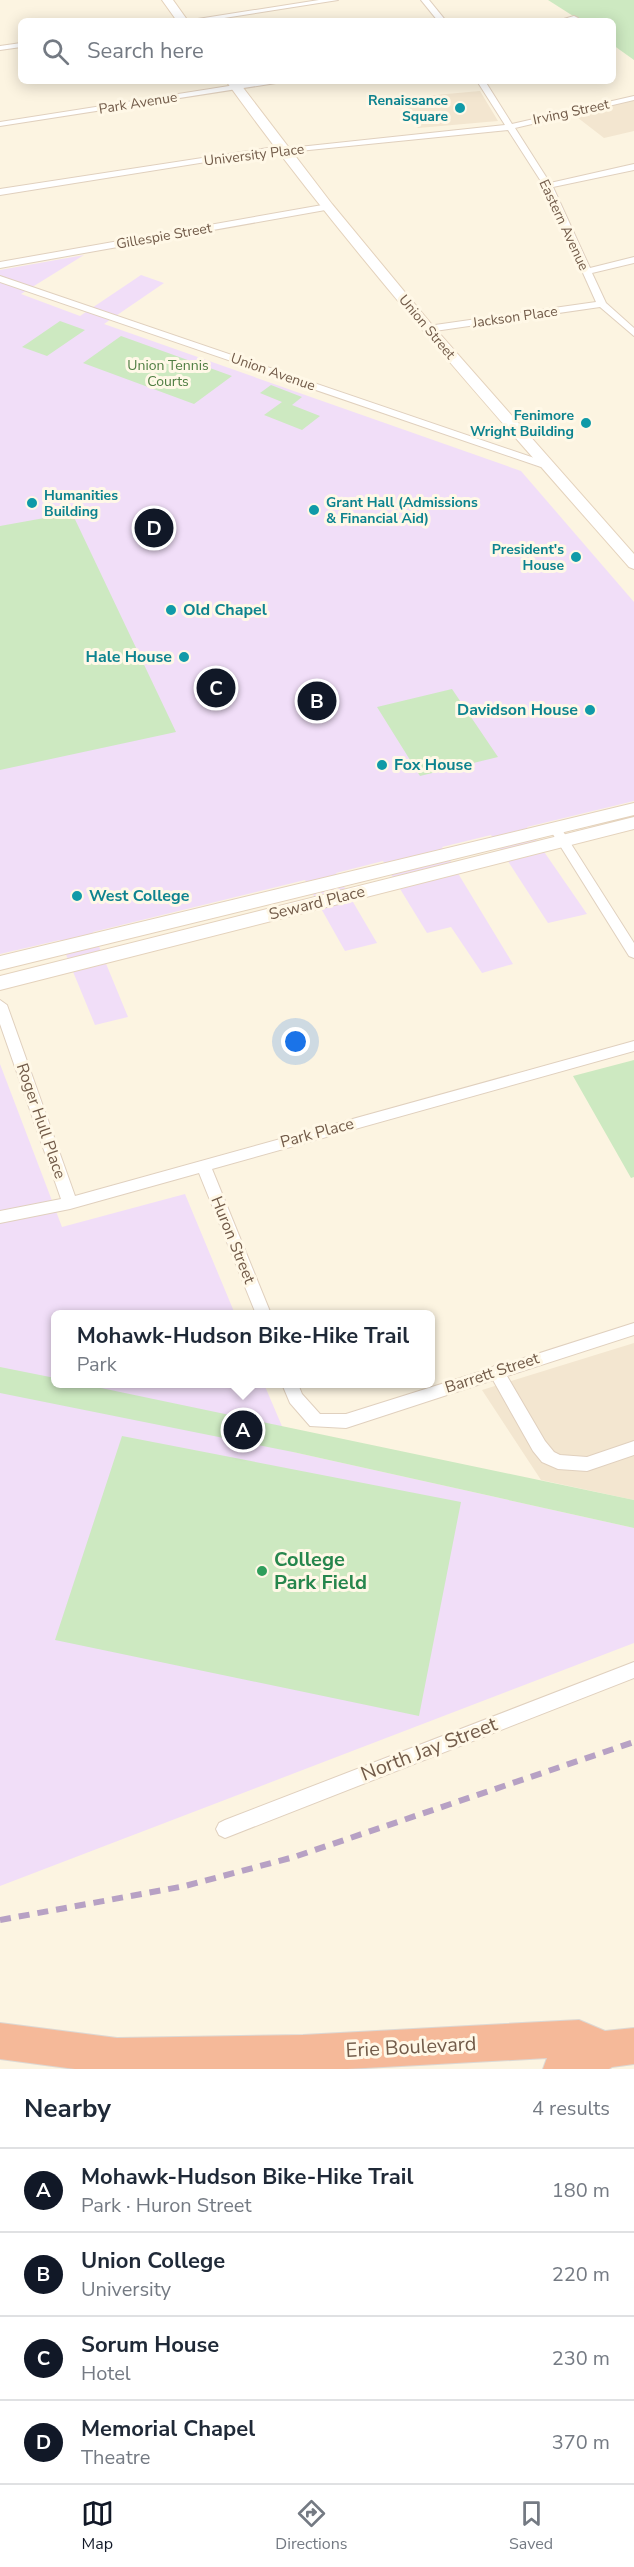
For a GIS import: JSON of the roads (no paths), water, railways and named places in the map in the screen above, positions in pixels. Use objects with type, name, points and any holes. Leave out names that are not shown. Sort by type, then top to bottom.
[{"type":"highway","name":"Erie Boulevard","points":[[0,2042],[117,2056],[303,2053],[579,2038],[619,2048]]},
{"type":"highway","name":"Erie Boulevard","points":[[561,2069],[583,2067],[619,2048]]},
{"type":"main road","points":[[167,0],[181,18]]},
{"type":"main road","name":"Union Street","points":[[234,84],[328,207],[428,329],[634,564]]},
{"type":"main road","name":"Seward Place","points":[[0,983],[559,835],[634,809]]},
{"type":"main road","name":"Seward Place","points":[[0,963],[559,835],[634,823]]},
{"type":"street","points":[[210,18],[334,0]]},
{"type":"street","points":[[425,0],[440,18]]},
{"type":"street","points":[[0,48],[18,45]]},
{"type":"street","name":"Park Avenue","points":[[0,124],[234,84]]},
{"type":"street","name":"Eastern Avenue","points":[[483,84],[548,186],[602,304],[634,333]]},
{"type":"street","name":"Irving Street","points":[[509,127],[634,98]]},
{"type":"street","name":"University Place","points":[[0,192],[284,149],[509,127]]},
{"type":"street","points":[[548,186],[634,167]]},
{"type":"street","name":"Gillespie Street","points":[[0,265],[328,207]]},
{"type":"street","points":[[586,272],[634,260]]},
{"type":"street","name":"Union Avenue","points":[[0,279],[545,465]]},
{"type":"street","name":"Jackson Place","points":[[428,329],[602,304]]},
{"type":"street","points":[[559,835],[634,953]]},
{"type":"street","name":"Roger Hull Place","points":[[0,1005],[70,1203]]},
{"type":"street","name":"Park Place","points":[[0,1217],[70,1203],[634,1046]]},
{"type":"street","name":"Huron Street","points":[[203,1165],[261,1310]]},
{"type":"street","name":"Barrett Street","points":[[292,1388],[296,1398],[316,1421],[346,1421],[496,1371],[634,1329]]},
{"type":"street","points":[[496,1371],[539,1446],[548,1457],[570,1464],[588,1464],[634,1448]]},
{"type":"street","name":"North Jay Street","points":[[225,1829],[634,1670]]},
{"type":"railway","points":[[0,1920],[185,1886],[294,1857],[634,1742]]},
{"type":"place","name":"Renaissance Square","points":[[460,108]]},
{"type":"place","name":"Fenimore Wright Building","points":[[586,423]]},
{"type":"place","name":"Humanities Building","points":[[32,503]]},
{"type":"place","name":"Grant Hall (Admissions & Financial Aid)","points":[[314,510]]},
{"type":"place","name":"Memorial Chapel","points":[[154,528]]},
{"type":"place","name":"President's House","points":[[576,557]]},
{"type":"place","name":"Old Chapel","points":[[171,610]]},
{"type":"place","name":"Hale House","points":[[184,657]]},
{"type":"place","name":"Sorum House","points":[[216,688]]},
{"type":"place","name":"Union College","points":[[317,701]]},
{"type":"place","name":"Davidson House","points":[[590,710]]},
{"type":"place","name":"Fox House","points":[[382,765]]},
{"type":"place","name":"West College","points":[[77,896]]},
{"type":"place","name":"Mohawk-Hudson Bike-Hike Trail","points":[[243,1430]]},
{"type":"place","name":"College Park Field","points":[[262,1571]]},
{"type":"park label","name":"Union Tennis Courts","points":[[168,374]]}]
